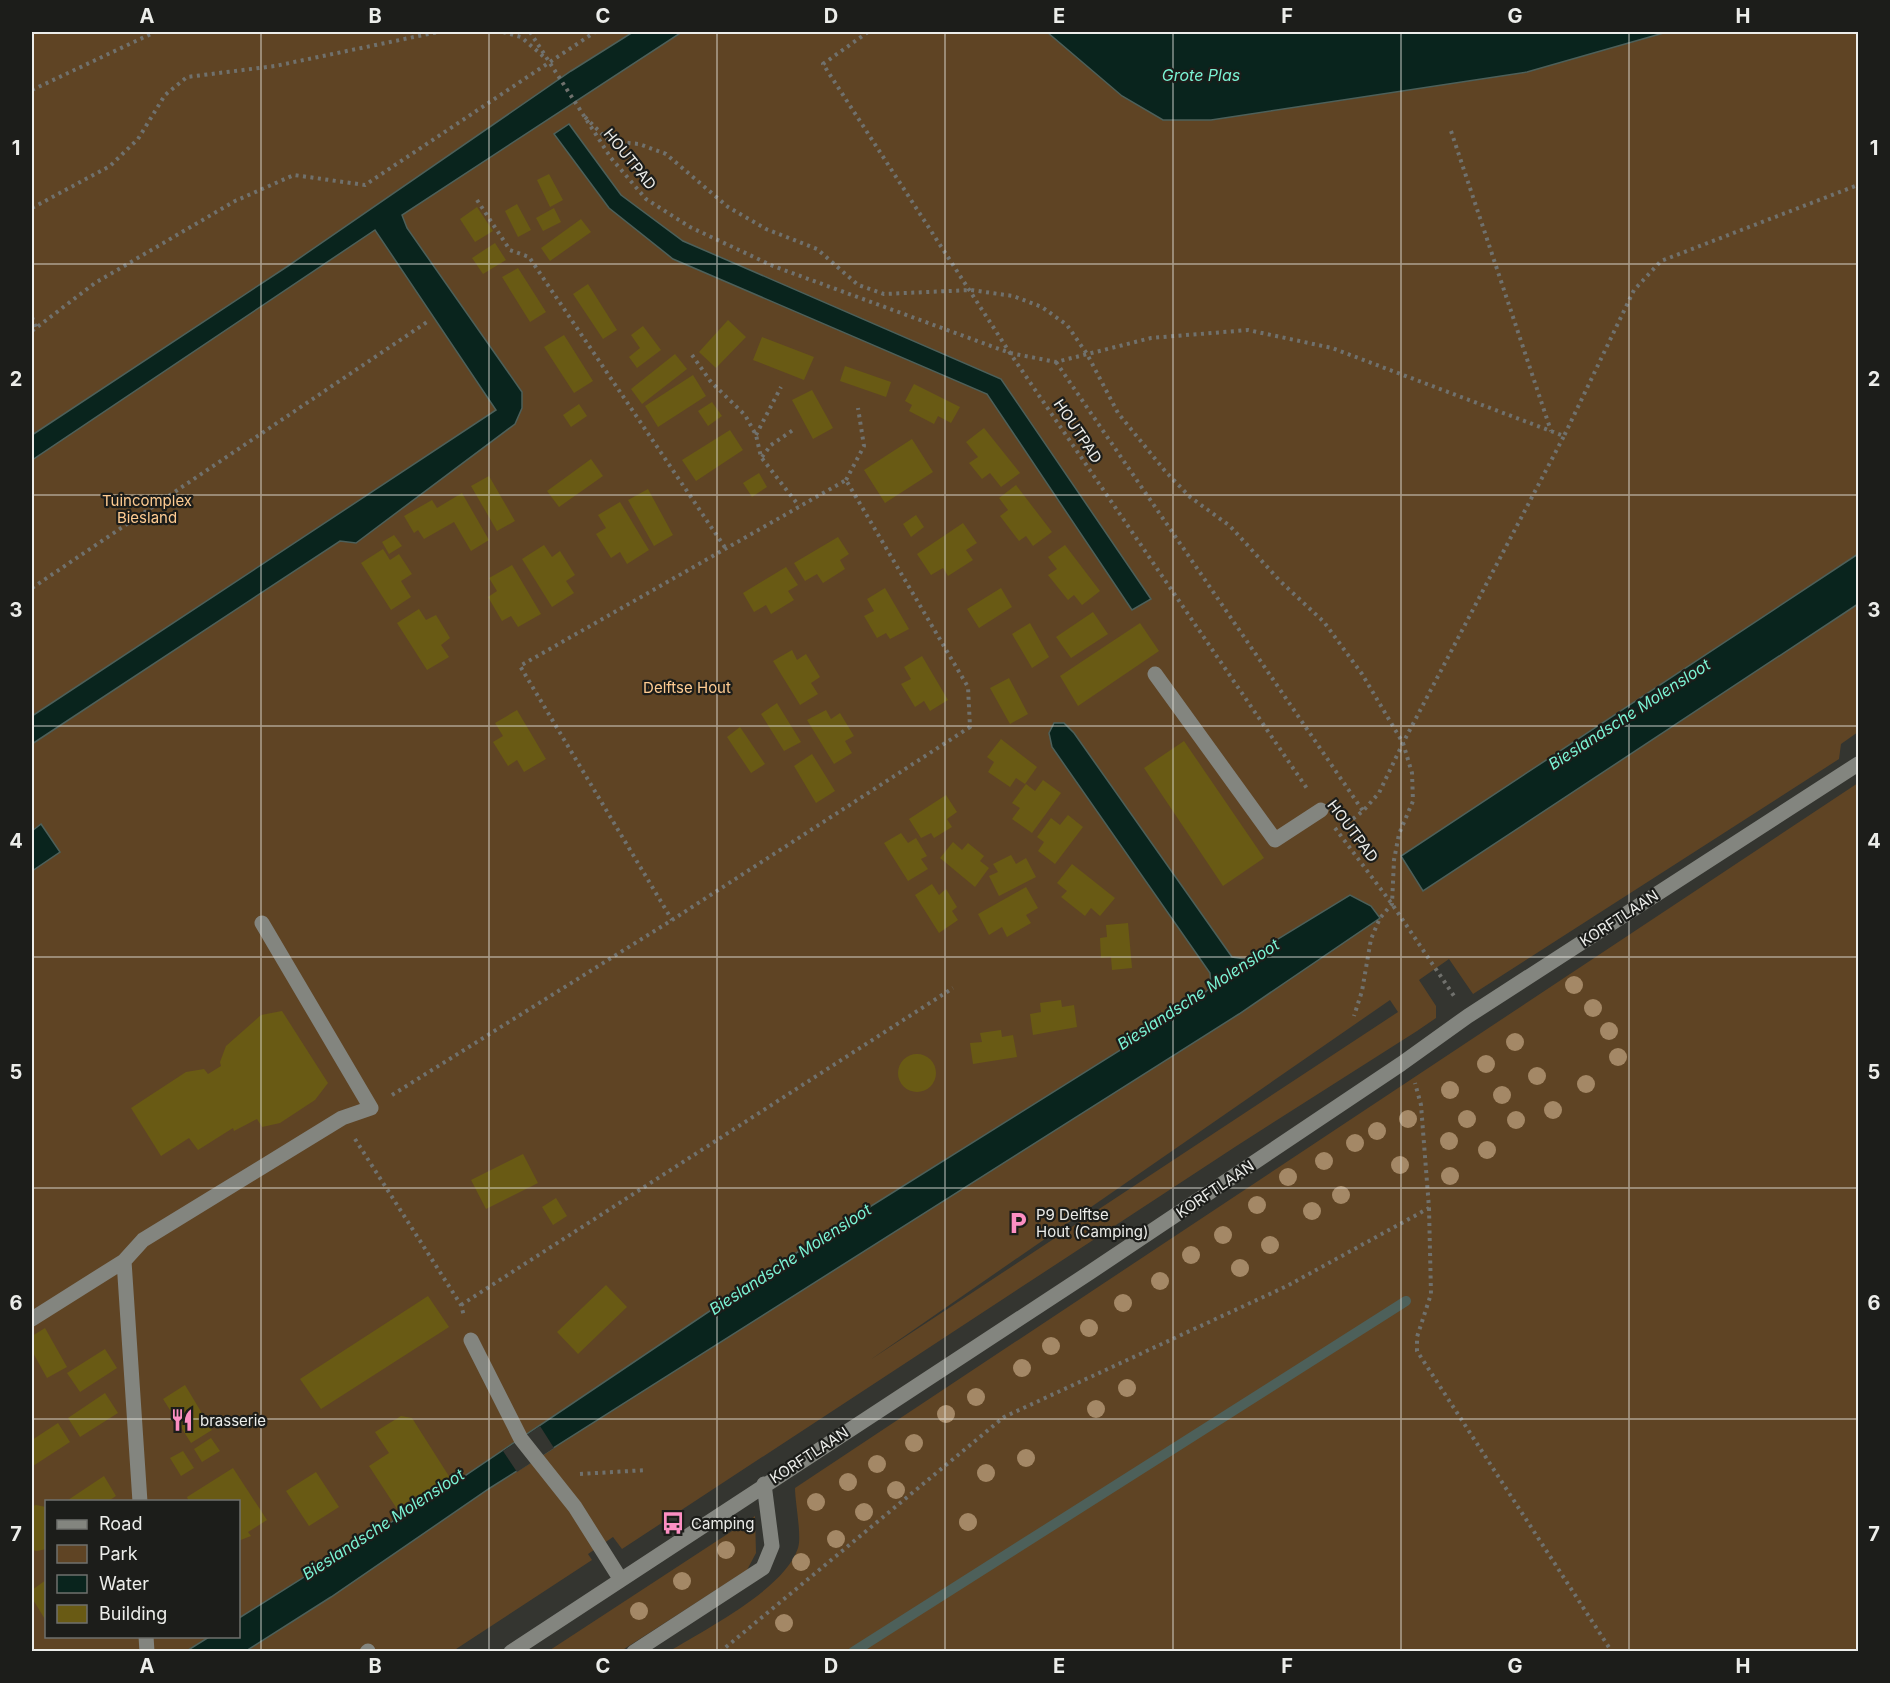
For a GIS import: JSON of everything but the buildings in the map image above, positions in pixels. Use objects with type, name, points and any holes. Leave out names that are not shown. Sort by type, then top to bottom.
[{"type":"street","points":[[1155,675],[1275,840],[1321,810]]},
{"type":"street","name":"KORFTLAAN","points":[[511,1652],[1089,1273],[1401,1064],[1468,1016],[1858,764]]},
{"type":"street","points":[[32,1318],[124,1261],[143,1240],[342,1118],[371,1108],[262,923]]},
{"type":"street","points":[[124,1261],[140,1500]]},
{"type":"street","points":[[471,1340],[521,1439],[553,1476],[621,1580]]},
{"type":"street","points":[[634,1652],[763,1568],[772,1546],[764,1484]]},
{"type":"path","points":[[32,90],[155,32]]},
{"type":"path","points":[[32,208],[110,166],[138,139],[165,95],[187,77],[275,66],[438,32]]},
{"type":"path","points":[[503,32],[521,37],[549,61]]},
{"type":"path","name":"HOUTPAD","points":[[530,32],[611,158],[646,199],[690,227],[773,266],[1010,353],[1321,810],[1392,904],[1468,1016]]},
{"type":"path","points":[[32,317],[34,329],[105,277],[235,201],[294,174],[365,185],[595,32]]},
{"type":"path","points":[[867,32],[824,64],[1010,353],[1056,362],[1151,338],[1248,330],[1332,348],[1564,436]]},
{"type":"path","points":[[577,107],[609,141],[639,144],[666,154],[728,207],[766,229],[817,249],[858,285],[884,294],[971,290],[1014,296],[1042,307],[1067,325],[1087,354],[1118,413],[1165,471],[1190,497],[1230,526],[1280,581],[1324,622],[1362,674],[1403,743],[1412,773],[1413,801],[1399,834],[1394,860],[1392,904],[1380,918],[1371,939],[1362,991],[1354,1016]]},
{"type":"path","points":[[1451,131],[1551,431]]},
{"type":"path","points":[[1338,831],[1364,811],[1379,794],[1403,743],[1564,436],[1634,290],[1661,261],[1858,185]]},
{"type":"path","points":[[477,200],[510,250],[529,257],[726,549]]},
{"type":"path","points":[[32,588],[427,322]]},
{"type":"path","points":[[692,355],[711,382],[745,415],[756,435],[761,458],[799,506]]},
{"type":"path","points":[[1056,362],[1364,811]]},
{"type":"path","points":[[756,435],[781,387]]},
{"type":"path","points":[[672,920],[520,666],[846,480],[864,446],[858,408]]},
{"type":"path","points":[[761,458],[771,445],[793,430]]},
{"type":"path","points":[[371,1108],[672,920],[969,727],[968,687],[846,480]]},
{"type":"path","points":[[461,1305],[952,988]]},
{"type":"path","points":[[1401,1064],[1414,1079],[1421,1106],[1429,1208],[1431,1294],[1417,1337],[1417,1351],[1612,1652]]},
{"type":"path","points":[[342,1118],[461,1305],[471,1340]]},
{"type":"path","points":[[720,1652],[1004,1417],[1287,1286],[1429,1208]]},
{"type":"path","points":[[553,1476],[647,1470]]},
{"type":"green space","name":"Delftse Hout","points":[[32,32],[1858,32],[1858,732],[1841,744],[1839,759],[1473,994],[1449,959],[1419,980],[1436,1006],[1436,1018],[1238,1145],[622,1549],[613,1537],[588,1554],[592,1560],[453,1651],[451,1649],[447,1652],[32,1652]],"holes":[[[1390,1000],[1398,1012],[870,1360]]]},
{"type":"green space","points":[[1858,783],[1858,1651],[668,1652],[742,1607],[761,1593],[790,1563],[799,1543],[795,1488]]},
{"type":"green space","points":[[755,1516],[756,1553],[747,1570],[621,1651],[547,1652]]},
{"type":"water","points":[[633,32],[682,32],[402,215],[407,228],[522,392],[522,408],[515,424],[356,543],[340,541],[32,744],[32,716],[496,410],[375,230],[32,460],[32,435],[288,266],[571,71]]},
{"type":"water","name":"Grote Plas","points":[[1047,32],[1667,32],[1527,72],[1211,120],[1163,120],[1122,96]]},
{"type":"water","points":[[569,124],[621,195],[683,241],[1001,379],[1151,599],[1132,610],[987,394],[673,259],[609,208],[554,134]]},
{"type":"water","name":"Bieslandsche Molensloot","points":[[1858,554],[1858,604],[1423,891],[1401,856]]},
{"type":"water","name":"Bieslandsche Molensloot","points":[[1054,723],[1064,723],[1074,733],[1232,957],[1245,959],[1350,895],[1371,906],[1380,918],[1239,1014],[490,1488],[331,1597],[246,1651],[185,1652],[207,1638],[240,1638],[240,1617],[463,1477],[793,1255],[1197,1002],[1211,986],[1210,973],[1052,747],[1049,733]]},
{"type":"water","points":[[41,824],[60,852],[32,871],[32,831]]},
{"type":"pier","points":[[540,1426],[554,1448],[517,1472],[503,1451]]},
{"type":"waterway","points":[[853,1652],[1406,1301]]},
{"type":"place","name":"P9 Delftse Hout (Camping)","points":[[1018,1223]]},
{"type":"place","name":"brasserie","points":[[182,1420]]},
{"type":"place","name":"Camping","points":[[673,1523]]},
{"type":"park label","name":"Tuincomplex Biesland","points":[[147,508]]}]
